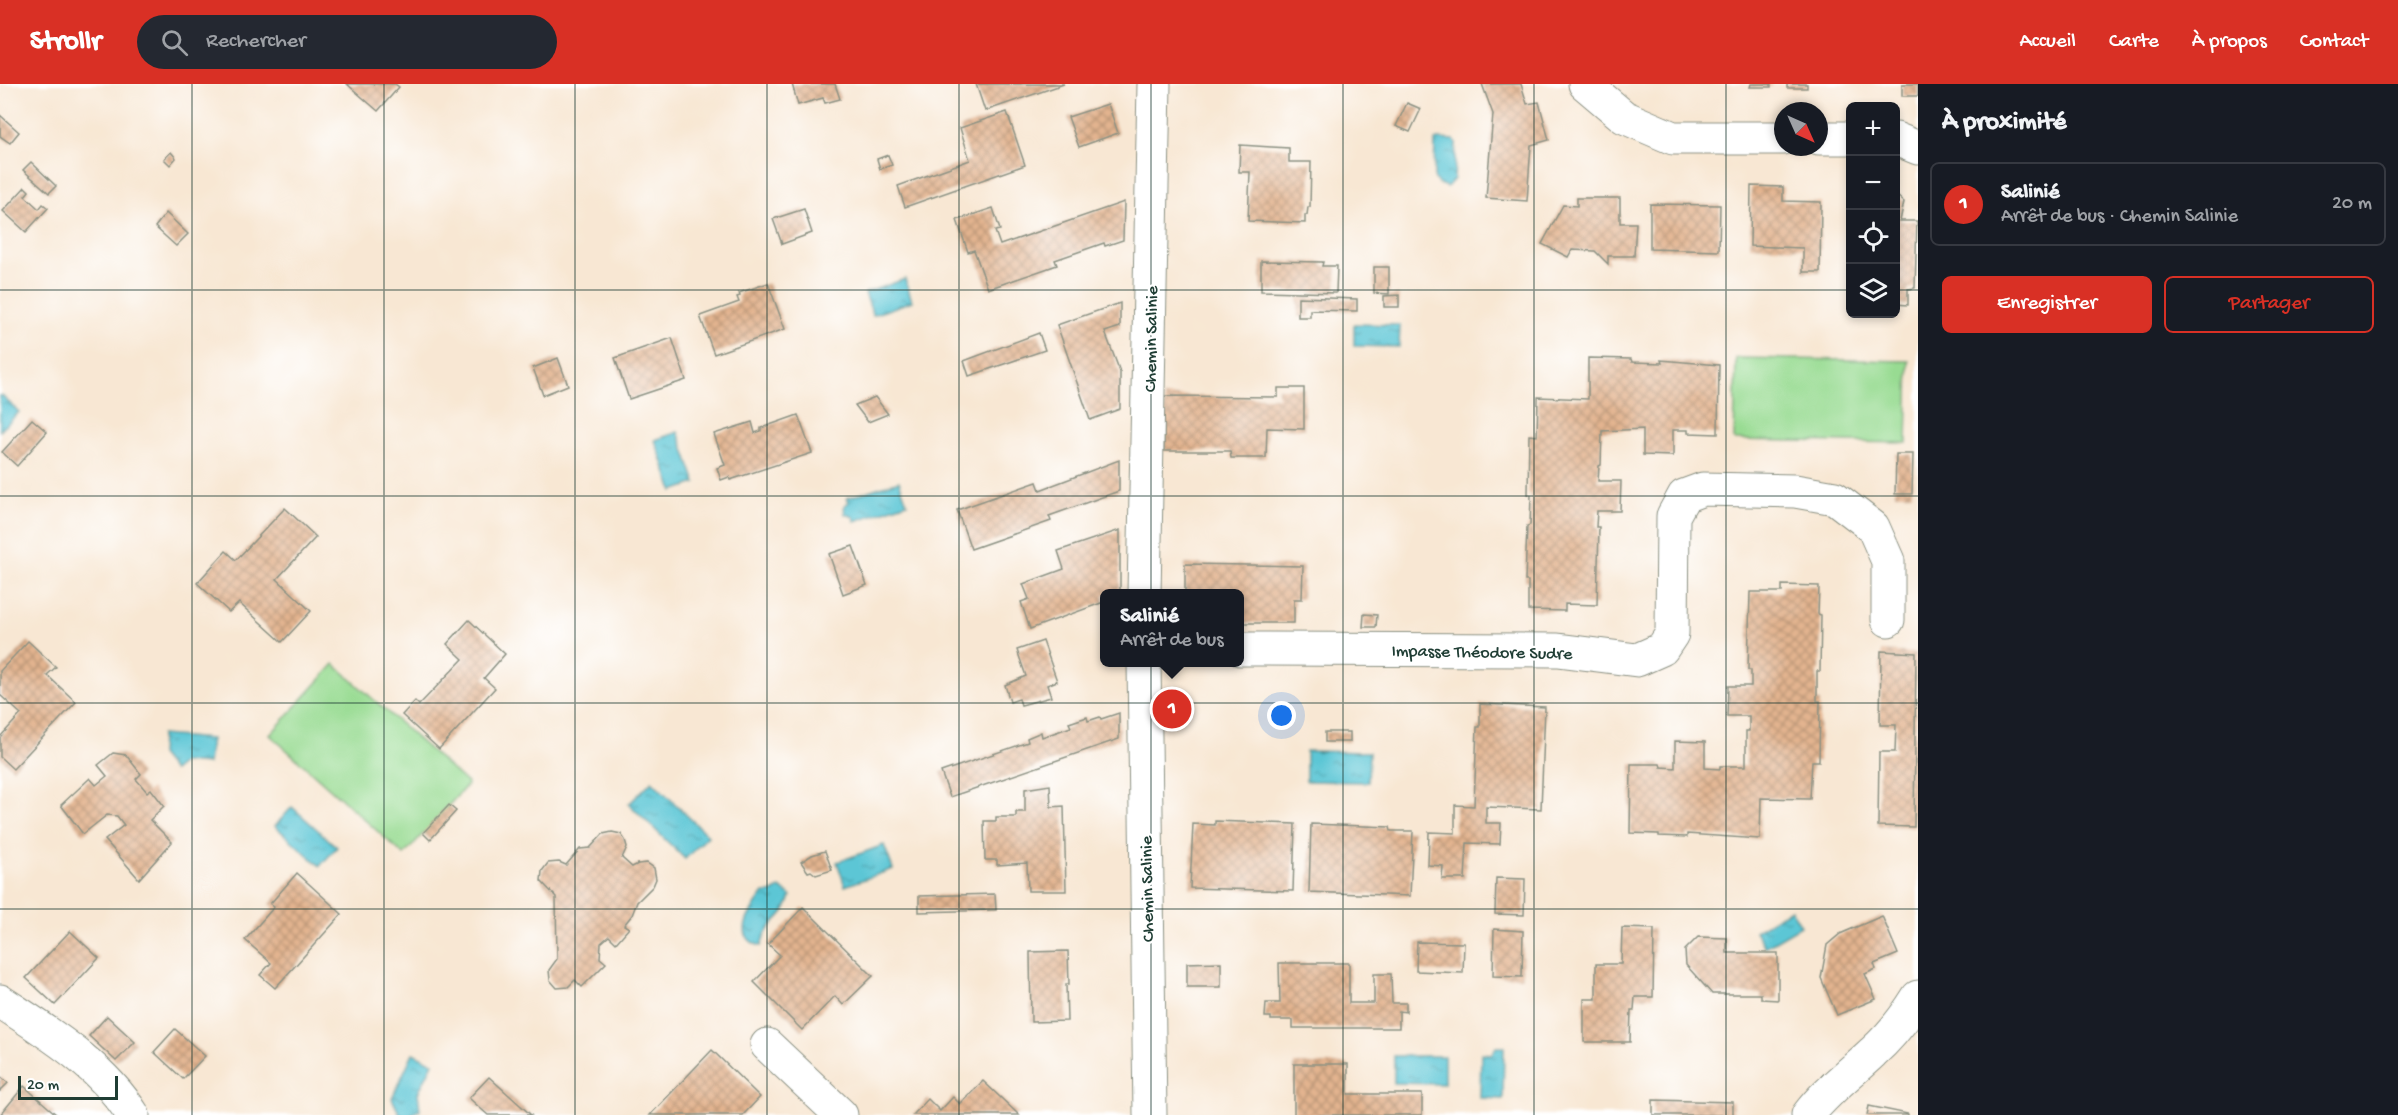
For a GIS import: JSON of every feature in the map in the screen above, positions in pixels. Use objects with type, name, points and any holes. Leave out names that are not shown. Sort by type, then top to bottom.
[{"type":"street","name":"Chemin Salinie","points":[[1144,589],[1154,84]]},
{"type":"street","points":[[1584,84],[1624,117],[1673,138],[1774,138]]},
{"type":"street","points":[[1828,138],[1846,138]]},
{"type":"street","points":[[1900,141],[1918,148]]},
{"type":"street","name":"Impasse Théodore Sudre","points":[[1244,649],[1558,650],[1636,660],[1662,649],[1672,634],[1673,516],[1684,496],[1703,489],[1795,491],[1835,498],[1873,527],[1881,544],[1888,561],[1888,620]]},
{"type":"street","name":"Chemin Salinie","points":[[1144,667],[1150,1115]]},
{"type":"street","points":[[1808,1115],[1818,1101],[1875,1051],[1899,1026],[1918,997]]},
{"type":"street","points":[[0,1001],[94,1068],[133,1115]]},
{"type":"street","points":[[767,1045],[841,1115]]},
{"type":"green space","points":[[1736,358],[1909,361],[1907,443],[1734,440]]},
{"type":"green space","points":[[334,664],[468,784],[404,855],[270,735]]},
{"type":"water","points":[[1437,139],[1456,142],[1454,179],[1447,187],[1438,184],[1434,177],[1435,141]]},
{"type":"water","points":[[905,279],[912,301],[873,315],[865,293]]},
{"type":"water","points":[[1354,324],[1400,325],[1399,347],[1354,346]]},
{"type":"water","points":[[0,396],[19,412],[0,431]]},
{"type":"water","points":[[678,432],[696,483],[673,491],[655,440]]},
{"type":"water","points":[[899,481],[907,503],[855,521],[854,517],[845,514],[844,506],[849,502],[847,498]]},
{"type":"water","points":[[161,735],[211,739],[208,764],[184,762],[173,771],[160,755]]},
{"type":"water","points":[[1306,751],[1369,752],[1368,782],[1306,781]]},
{"type":"water","points":[[652,781],[708,836],[685,859],[629,804]]},
{"type":"water","points":[[292,807],[337,847],[320,866],[275,826]]},
{"type":"water","points":[[884,845],[893,869],[845,886],[837,862]]},
{"type":"water","points":[[780,888],[791,896],[785,910],[767,931],[761,946],[752,942],[747,936],[746,922],[764,893],[771,893]]},
{"type":"water","points":[[1791,909],[1801,926],[1765,947],[1755,931]]},
{"type":"water","points":[[1496,1047],[1504,1047],[1503,1099],[1480,1098],[1481,1053],[1492,1054]]},
{"type":"water","points":[[413,1053],[433,1063],[418,1093],[420,1110],[409,1115],[400,1115],[392,1098]]},
{"type":"water","points":[[1394,1056],[1444,1056],[1444,1084],[1394,1083]]},
{"type":"building","points":[[347,84],[395,84],[399,87],[378,111]]},
{"type":"building","points":[[792,84],[835,84],[840,99],[825,103],[823,98],[798,105]]},
{"type":"building","points":[[976,84],[1064,84],[985,111]]},
{"type":"building","points":[[1482,84],[1521,84],[1527,104],[1539,102],[1549,140],[1531,145],[1527,201],[1486,198],[1493,114]]},
{"type":"building","points":[[1751,84],[1771,84],[1771,87],[1750,87]]},
{"type":"building","points":[[1787,84],[1807,84],[1807,88],[1787,88]]},
{"type":"building","points":[[1902,84],[1918,84],[1918,96],[1902,96]]},
{"type":"building","points":[[1407,103],[1421,109],[1410,132],[1396,126]]},
{"type":"building","points":[[1108,104],[1118,133],[1079,147],[1068,117]]},
{"type":"building","points":[[1007,112],[1025,165],[905,207],[898,186],[970,160],[960,128]]},
{"type":"building","points":[[0,115],[19,132],[10,143],[0,136]]},
{"type":"building","points":[[1240,145],[1289,148],[1289,162],[1311,162],[1310,207],[1305,215],[1305,223],[1248,221],[1250,172],[1239,172]]},
{"type":"building","points":[[171,152],[176,158],[170,165],[164,159]]},
{"type":"building","points":[[888,155],[892,165],[880,169],[877,159]]},
{"type":"building","points":[[31,162],[56,186],[49,193],[23,170]]},
{"type":"building","points":[[1751,186],[1783,187],[1783,201],[1821,202],[1820,272],[1803,272],[1803,248],[1750,246]]},
{"type":"building","points":[[25,187],[29,191],[25,196],[39,209],[43,204],[48,208],[26,232],[3,211]]},
{"type":"building","points":[[1577,198],[1620,198],[1620,223],[1636,223],[1634,256],[1608,256],[1608,264],[1595,251],[1572,250],[1568,257],[1542,244],[1563,205],[1577,206]]},
{"type":"building","points":[[1900,198],[1904,202],[1900,221]]},
{"type":"building","points":[[1124,202],[1123,240],[1105,246],[1104,243],[1055,260],[1057,265],[988,289],[974,250],[968,252],[957,220],[993,208],[1000,230],[995,231],[1000,245]]},
{"type":"building","points":[[1650,204],[1720,205],[1719,251],[1650,249]]},
{"type":"building","points":[[804,209],[812,233],[782,244],[773,219]]},
{"type":"building","points":[[166,213],[188,234],[176,246],[155,227]]},
{"type":"building","points":[[1900,221],[1917,221],[1915,288],[1908,289],[1908,305],[1900,304]]},
{"type":"building","points":[[1261,261],[1323,262],[1322,266],[1337,266],[1336,293],[1261,291]]},
{"type":"building","points":[[1374,267],[1389,267],[1389,294],[1374,293]]},
{"type":"building","points":[[768,283],[785,329],[714,354],[700,316],[739,302],[737,297],[740,296],[739,293]]},
{"type":"building","points":[[1399,295],[1399,307],[1384,307],[1384,296]]},
{"type":"building","points":[[1298,297],[1357,299],[1357,311],[1310,310],[1310,317],[1298,317]]},
{"type":"building","points":[[1120,303],[1120,327],[1105,332],[1120,372],[1120,409],[1090,420],[1057,325]]},
{"type":"building","points":[[1039,333],[1045,350],[969,376],[964,361]]},
{"type":"building","points":[[672,338],[686,380],[629,399],[615,358]]},
{"type":"building","points":[[558,358],[568,385],[543,395],[533,368]]},
{"type":"building","points":[[1588,358],[1631,359],[1632,362],[1662,363],[1661,360],[1719,365],[1718,434],[1673,430],[1673,456],[1643,455],[1643,429],[1602,431],[1598,481],[1621,481],[1620,511],[1597,511],[1596,527],[1599,527],[1597,605],[1565,604],[1565,611],[1528,610],[1528,581],[1525,581],[1527,526],[1530,525],[1531,495],[1528,494],[1529,435],[1537,436],[1538,397],[1588,399]]},
{"type":"building","points":[[1278,388],[1304,388],[1304,429],[1267,428],[1266,458],[1231,458],[1230,451],[1164,451],[1164,396],[1278,397]]},
{"type":"building","points":[[875,397],[888,414],[868,422],[855,405]]},
{"type":"building","points":[[798,415],[812,453],[730,480],[729,477],[721,480],[717,468],[725,465],[714,434],[752,422],[755,433],[761,431],[761,428]]},
{"type":"building","points":[[32,419],[47,432],[17,466],[2,452]]},
{"type":"building","points":[[1896,454],[1913,454],[1912,494],[1895,494]]},
{"type":"building","points":[[1119,460],[1119,491],[1049,516],[1051,521],[971,549],[957,510],[1037,482],[1040,490]]},
{"type":"building","points":[[285,508],[316,537],[277,579],[311,611],[282,642],[239,603],[229,612],[197,583],[226,551],[236,560]]},
{"type":"building","points":[[1120,530],[1120,589],[1100,589],[1100,603],[1030,629],[1021,602],[1029,599],[1023,584],[1064,569],[1058,551]]},
{"type":"building","points":[[853,546],[867,585],[843,594],[829,554]]},
{"type":"building","points":[[1185,564],[1303,566],[1302,599],[1294,599],[1294,623],[1244,623],[1244,589],[1185,589]]},
{"type":"building","points":[[1782,585],[1819,586],[1818,614],[1821,615],[1817,701],[1820,701],[1819,761],[1812,761],[1810,799],[1761,798],[1760,839],[1630,833],[1631,764],[1660,764],[1661,767],[1675,768],[1675,741],[1705,742],[1705,768],[1746,766],[1746,731],[1749,731],[1749,716],[1727,716],[1728,686],[1751,686],[1751,670],[1748,670],[1750,592],[1782,592]]},
{"type":"building","points":[[1364,614],[1377,615],[1376,627],[1363,627]]},
{"type":"building","points":[[469,620],[505,654],[484,678],[495,688],[439,749],[402,715],[415,701],[419,705],[463,659],[447,644]]},
{"type":"building","points":[[28,641],[56,667],[47,675],[76,702],[13,769],[0,757],[0,737],[21,714],[0,695],[0,671]]},
{"type":"building","points":[[1043,641],[1057,681],[1047,685],[1051,697],[1021,705],[1019,699],[1010,702],[1005,685],[1026,676],[1017,650]]},
{"type":"building","points":[[1881,651],[1916,653],[1914,827],[1878,826],[1879,752],[1895,752],[1896,725],[1880,725]]},
{"type":"building","points":[[1480,704],[1545,707],[1541,809],[1486,807],[1486,823],[1501,823],[1500,844],[1467,843],[1465,879],[1442,879],[1443,866],[1428,865],[1429,832],[1455,833],[1455,805],[1474,806]]},
{"type":"building","points":[[1119,713],[1119,739],[950,797],[941,772],[1028,742],[1027,738],[1041,732],[1042,737],[1071,727],[1069,723],[1087,717],[1088,721]]},
{"type":"building","points":[[1325,732],[1350,732],[1350,742],[1325,742]]},
{"type":"building","points":[[113,753],[126,755],[141,774],[136,779],[147,792],[151,789],[164,806],[150,820],[172,842],[139,879],[105,840],[124,825],[117,816],[107,815],[83,834],[61,805],[90,778],[96,785],[107,776],[98,765]]},
{"type":"building","points":[[1050,785],[1051,807],[1064,806],[1066,891],[1028,891],[1027,863],[997,865],[997,860],[985,860],[984,821],[996,821],[996,817],[1016,817],[1016,812],[1025,812],[1025,789]]},
{"type":"building","points":[[449,805],[456,811],[430,840],[423,833]]},
{"type":"building","points":[[1215,821],[1295,824],[1293,891],[1190,888],[1193,824],[1215,825]]},
{"type":"building","points":[[1311,824],[1390,827],[1391,831],[1413,831],[1410,896],[1309,892]]},
{"type":"building","points":[[612,832],[621,834],[625,840],[627,847],[622,858],[632,867],[647,863],[654,868],[656,879],[653,886],[637,902],[632,915],[624,925],[629,928],[616,943],[609,936],[601,943],[600,958],[606,963],[582,987],[575,980],[568,987],[557,988],[550,980],[549,970],[557,959],[556,897],[541,881],[542,871],[548,863],[559,862],[566,865],[580,849],[590,848],[603,834]]},
{"type":"building","points":[[825,851],[832,870],[816,875],[811,871],[808,872],[801,862]]},
{"type":"building","points":[[297,873],[342,914],[275,988],[260,975],[271,963],[245,940],[274,907],[270,904]]},
{"type":"building","points":[[1496,878],[1525,879],[1524,915],[1495,914]]},
{"type":"building","points":[[995,894],[996,910],[919,912],[919,896]]},
{"type":"building","points":[[803,907],[873,976],[843,1005],[835,996],[802,1030],[754,982],[780,955],[768,944]]},
{"type":"building","points":[[1882,916],[1898,954],[1874,964],[1876,969],[1865,974],[1876,999],[1837,1015],[1821,978],[1827,945],[1840,934]]},
{"type":"building","points":[[1622,928],[1654,929],[1653,997],[1635,997],[1634,1010],[1631,1010],[1630,1042],[1584,1042],[1584,999],[1596,999],[1596,964],[1621,964]]},
{"type":"building","points":[[1494,929],[1523,931],[1522,977],[1493,976]]},
{"type":"building","points":[[70,931],[99,958],[55,1005],[26,978]]},
{"type":"building","points":[[1698,937],[1727,938],[1727,953],[1778,953],[1778,1000],[1761,999],[1761,994],[1712,994],[1686,965],[1685,950]]},
{"type":"building","points":[[1417,942],[1464,943],[1463,973],[1416,971]]},
{"type":"building","points":[[1068,951],[1067,1021],[1031,1022],[1030,952]]},
{"type":"building","points":[[1221,962],[1221,987],[1187,987],[1187,963]]},
{"type":"building","points":[[1279,963],[1349,963],[1349,1003],[1374,1003],[1374,974],[1391,974],[1392,1003],[1406,1003],[1406,1012],[1399,1011],[1399,1028],[1293,1028],[1293,1020],[1271,1020],[1271,1017],[1265,1017],[1266,1003],[1280,1003]]},
{"type":"building","points":[[107,1016],[135,1042],[116,1061],[89,1036]]},
{"type":"building","points":[[175,1029],[205,1056],[183,1079],[154,1052]]},
{"type":"building","points":[[712,1050],[760,1097],[743,1115],[650,1115]]},
{"type":"building","points":[[1294,1064],[1348,1064],[1348,1094],[1422,1094],[1422,1115],[1294,1115]]},
{"type":"building","points":[[0,1076],[8,1083],[0,1091]]},
{"type":"building","points":[[489,1077],[531,1115],[488,1115],[480,1108],[469,1098]]},
{"type":"building","points":[[983,1081],[1019,1115],[913,1115],[928,1099],[940,1111],[953,1097],[960,1104]]},
{"type":"building","points":[[24,1086],[49,1108],[57,1115],[0,1115]]},
{"type":"building","points":[[1653,1100],[1733,1102],[1733,1115],[1653,1115]]},
{"type":"building","points":[[1869,1106],[1908,1114],[1908,1115],[1867,1115]]},
{"type":"place","name":"Salinié","points":[[1172,709]]}]
